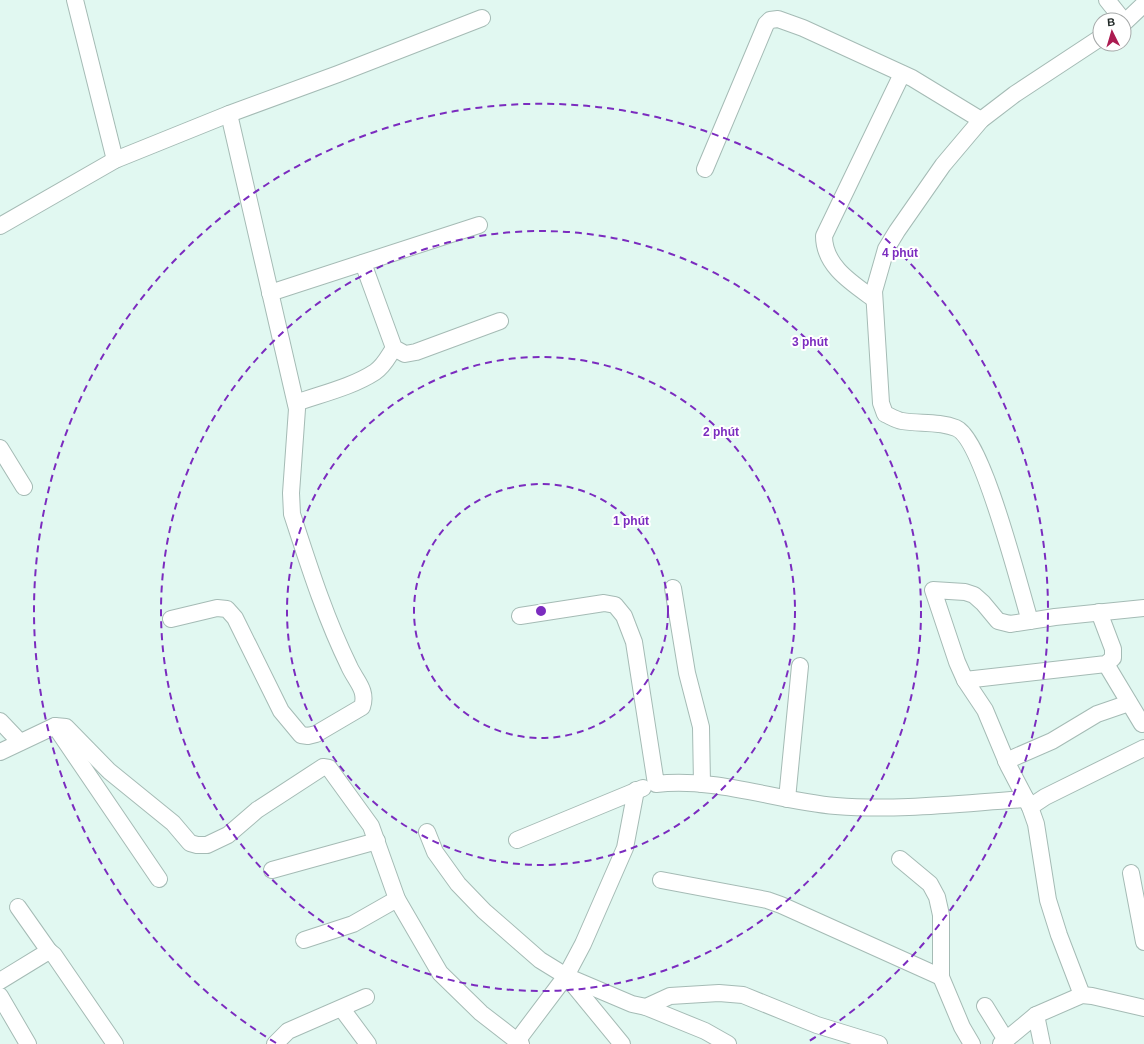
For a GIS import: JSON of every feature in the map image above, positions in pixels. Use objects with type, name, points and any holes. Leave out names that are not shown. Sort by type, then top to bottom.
[{"type":"street","points":[[75,0],[115,160]]},
{"type":"street","points":[[1107,0],[1116,12]]},
{"type":"street","points":[[1132,15],[1144,4]]},
{"type":"street","points":[[0,226],[115,160],[229,114],[338,74],[482,18]]},
{"type":"street","points":[[705,169],[766,24],[770,20],[778,19],[803,28],[912,78],[981,120]]},
{"type":"street","points":[[1030,621],[989,488],[970,442],[956,428],[900,421],[885,414],[880,403],[874,292],[886,249],[897,231],[943,165],[981,120],[1015,94],[1092,43]]},
{"type":"street","points":[[874,299],[849,281],[837,269],[829,257],[824,245],[824,236],[902,74]]},
{"type":"street","points":[[171,619],[217,608],[227,609],[235,618],[282,711],[301,735],[308,736],[316,734],[362,706],[365,699],[363,690],[352,673],[334,635],[292,514],[291,504],[297,409],[229,114]]},
{"type":"street","points":[[270,293],[479,225]]},
{"type":"street","points":[[364,263],[394,348],[405,354],[416,352],[500,320]]},
{"type":"street","points":[[296,403],[349,384],[375,372],[384,364],[394,348]]},
{"type":"street","points":[[0,448],[24,488]]},
{"type":"street","points":[[673,588],[687,673],[701,727],[702,784]]},
{"type":"street","points":[[1082,995],[1058,935],[1048,900],[1036,824],[1028,803],[1006,761],[985,710],[965,680],[957,662],[933,590],[965,592],[974,595],[998,621],[1010,624],[1099,612],[1144,608]]},
{"type":"street","points":[[520,616],[604,603],[615,605],[624,616],[634,642],[656,784]]},
{"type":"street","points":[[965,680],[1106,664],[1113,658],[1113,649],[1099,612]]},
{"type":"street","points":[[1106,664],[1142,724]]},
{"type":"street","points":[[787,800],[800,666]]},
{"type":"street","points":[[1006,761],[1052,740],[1098,714],[1129,703]]},
{"type":"street","points":[[0,721],[20,742]]},
{"type":"street","points":[[0,752],[55,726],[66,727],[109,771],[173,823],[190,843],[208,845],[228,835],[257,810],[323,767],[329,768],[370,826],[377,841],[397,899],[440,973],[481,1013],[519,1042],[566,976],[583,944],[626,848],[636,790]]},
{"type":"street","points":[[55,726],[159,879]]},
{"type":"street","points":[[517,840],[636,790],[656,784],[679,782],[761,793],[787,800],[835,806],[881,808],[1028,803],[1059,791],[1144,748]]},
{"type":"street","points":[[1036,824],[1059,791]]},
{"type":"street","points":[[427,832],[435,852],[458,884],[484,911],[540,960],[566,976],[632,1004],[705,1031],[728,1044]]},
{"type":"street","points":[[272,870],[377,841]]},
{"type":"street","points":[[900,859],[930,884],[938,897],[941,915],[941,976],[962,1027],[972,1044]]},
{"type":"street","points":[[1131,873],[1144,942]]},
{"type":"street","points":[[661,880],[767,900],[941,976]]},
{"type":"street","points":[[304,940],[353,924],[397,899]]},
{"type":"street","points":[[18,907],[49,951],[54,955],[115,1044]]},
{"type":"street","points":[[0,981],[49,951]]},
{"type":"street","points":[[566,976],[622,1044]]},
{"type":"street","points":[[646,1008],[670,996],[720,993],[743,995],[817,1025],[879,1044]]},
{"type":"street","points":[[985,1006],[1004,1042],[1036,1015],[1082,995],[1144,1008]]},
{"type":"street","points":[[0,996],[28,1044]]},
{"type":"street","points":[[275,1044],[288,1031],[342,1009],[366,997]]},
{"type":"street","points":[[342,1009],[368,1044]]},
{"type":"street","points":[[1036,1015],[1042,1044]]}]
